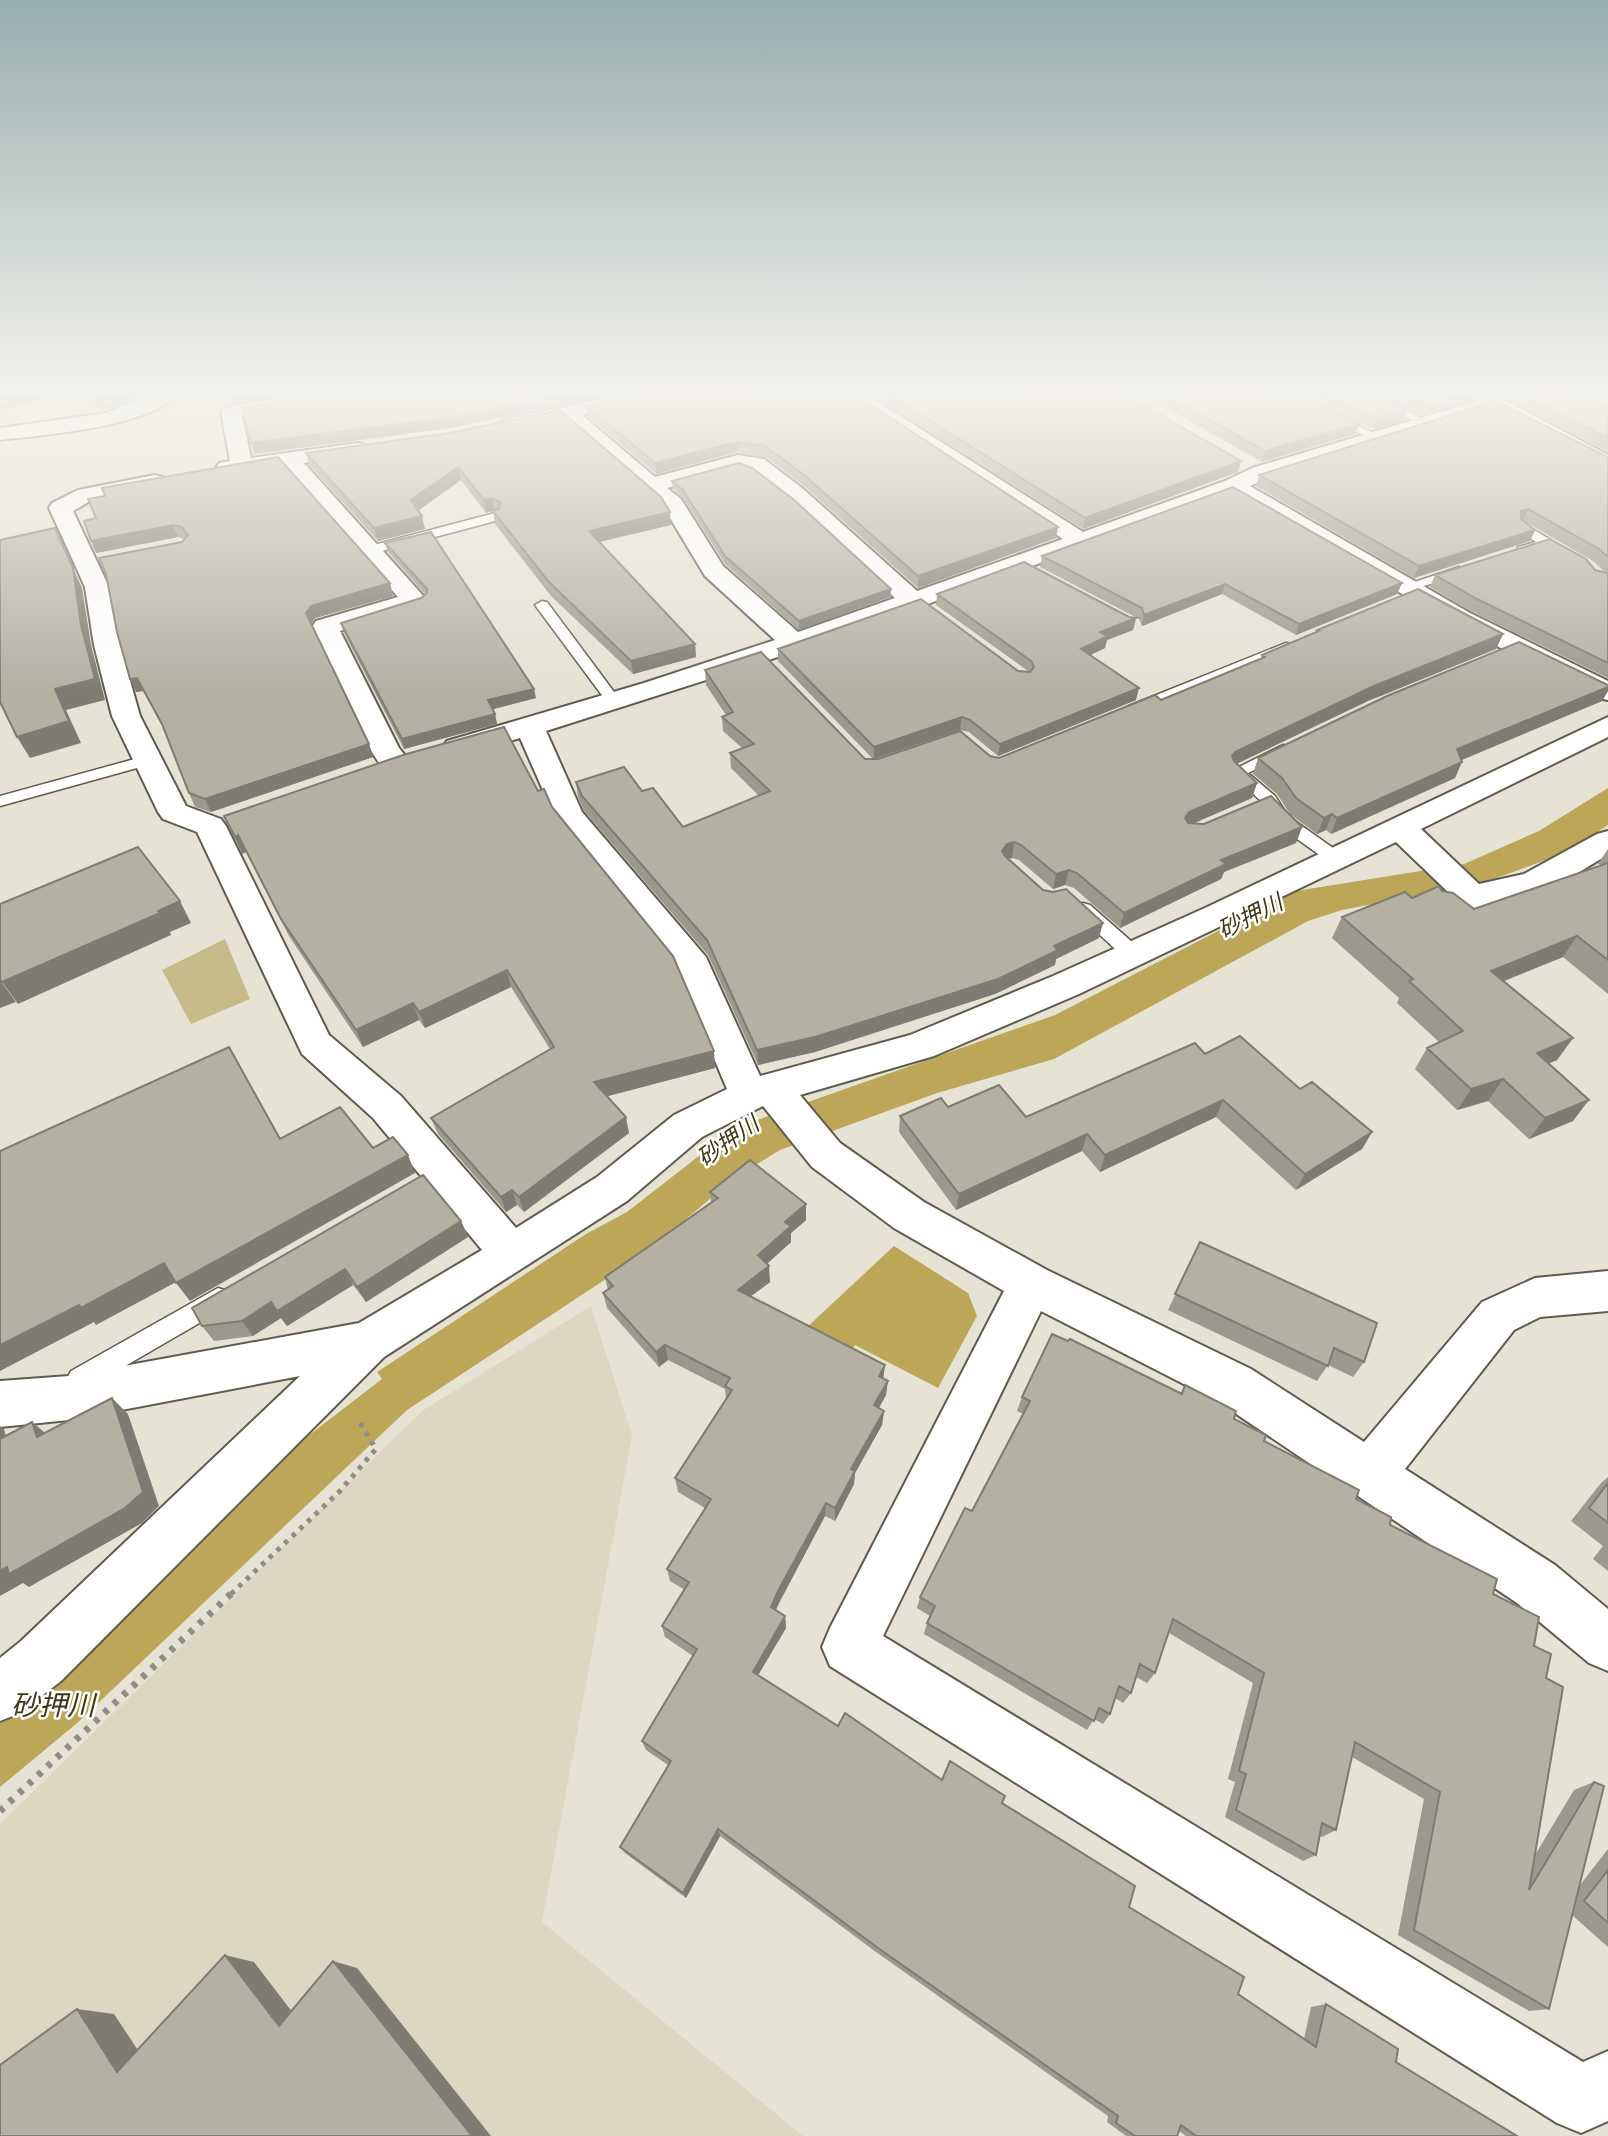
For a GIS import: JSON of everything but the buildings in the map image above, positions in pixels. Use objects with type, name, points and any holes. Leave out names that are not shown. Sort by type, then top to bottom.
[{"type":"street","points":[[108,491],[86,495],[60,508],[100,562],[97,587],[107,645],[126,716],[174,811],[223,822],[315,1044],[387,1107],[429,1178],[512,1254]]},
{"type":"street","points":[[317,491],[414,600],[325,626],[386,751],[396,763]]},
{"type":"street","points":[[658,491],[673,504],[714,571],[794,643]]},
{"type":"street","points":[[791,491],[919,602]]},
{"type":"street","points":[[1003,491],[1080,540]]},
{"type":"street","points":[[372,771],[766,659],[794,643],[1030,569],[1080,540],[1220,491]]},
{"type":"street","points":[[1241,491],[1410,593],[1608,692]]},
{"type":"street","points":[[0,1693],[41,1661],[368,1342],[612,1189],[688,1126],[766,1094],[921,1046],[1133,954],[1608,726]]},
{"type":"street","points":[[530,727],[568,815],[693,966],[766,1094],[825,1155],[909,1215],[1031,1283],[1234,1385],[1536,1584],[1608,1644]]},
{"type":"street","points":[[1400,827],[1434,860],[1464,899],[1534,882],[1599,847]]},
{"type":"street","points":[[1031,1283],[849,1647],[1581,2099],[1608,2085]]},
{"type":"street","points":[[1370,1474],[1498,1316],[1535,1297],[1608,1291]]},
{"type":"street","points":[[0,1404],[69,1398],[368,1342]]},
{"type":"lane","points":[[371,550],[495,517]]},
{"type":"lane","points":[[1508,555],[1551,546],[1522,527]]},
{"type":"lane","points":[[1410,593],[1470,567]]},
{"type":"lane","points":[[542,605],[615,703]]},
{"type":"lane","points":[[1123,714],[1302,640]]},
{"type":"lane","points":[[1495,656],[1519,646]]},
{"type":"lane","points":[[1299,742],[1237,772],[1269,800],[1282,820],[1334,857]]},
{"type":"lane","points":[[0,801],[149,760]]},
{"type":"lane","points":[[1247,810],[1269,800]]},
{"type":"lane","points":[[1066,894],[1133,954]]},
{"type":"lane","points":[[69,1398],[80,1379],[236,1289]]},
{"type":"path","points":[[0,1811],[339,1492],[376,1450],[356,1417]]},
{"type":"shaded area","points":[[225,939],[250,999],[191,1024],[162,970]]},
{"type":"shaded area","points":[[591,1306],[632,1436],[542,1922],[803,2136],[0,2136],[0,1824],[422,1411]]},
{"type":"water","name":"砂押川","points":[[1608,788],[1608,825],[1565,853],[1483,883],[1342,910],[1308,921],[1054,1059],[937,1093],[780,1150],[736,1177],[647,1252],[407,1410],[76,1724],[0,1787],[0,1711],[282,1456],[382,1379],[377,1372],[586,1234],[627,1212],[722,1138],[746,1124],[1055,1015],[1296,891],[1464,864],[1539,831]]},
{"type":"water","points":[[894,1246],[968,1293],[977,1316],[938,1388],[855,1345],[849,1354],[804,1330]]}]
